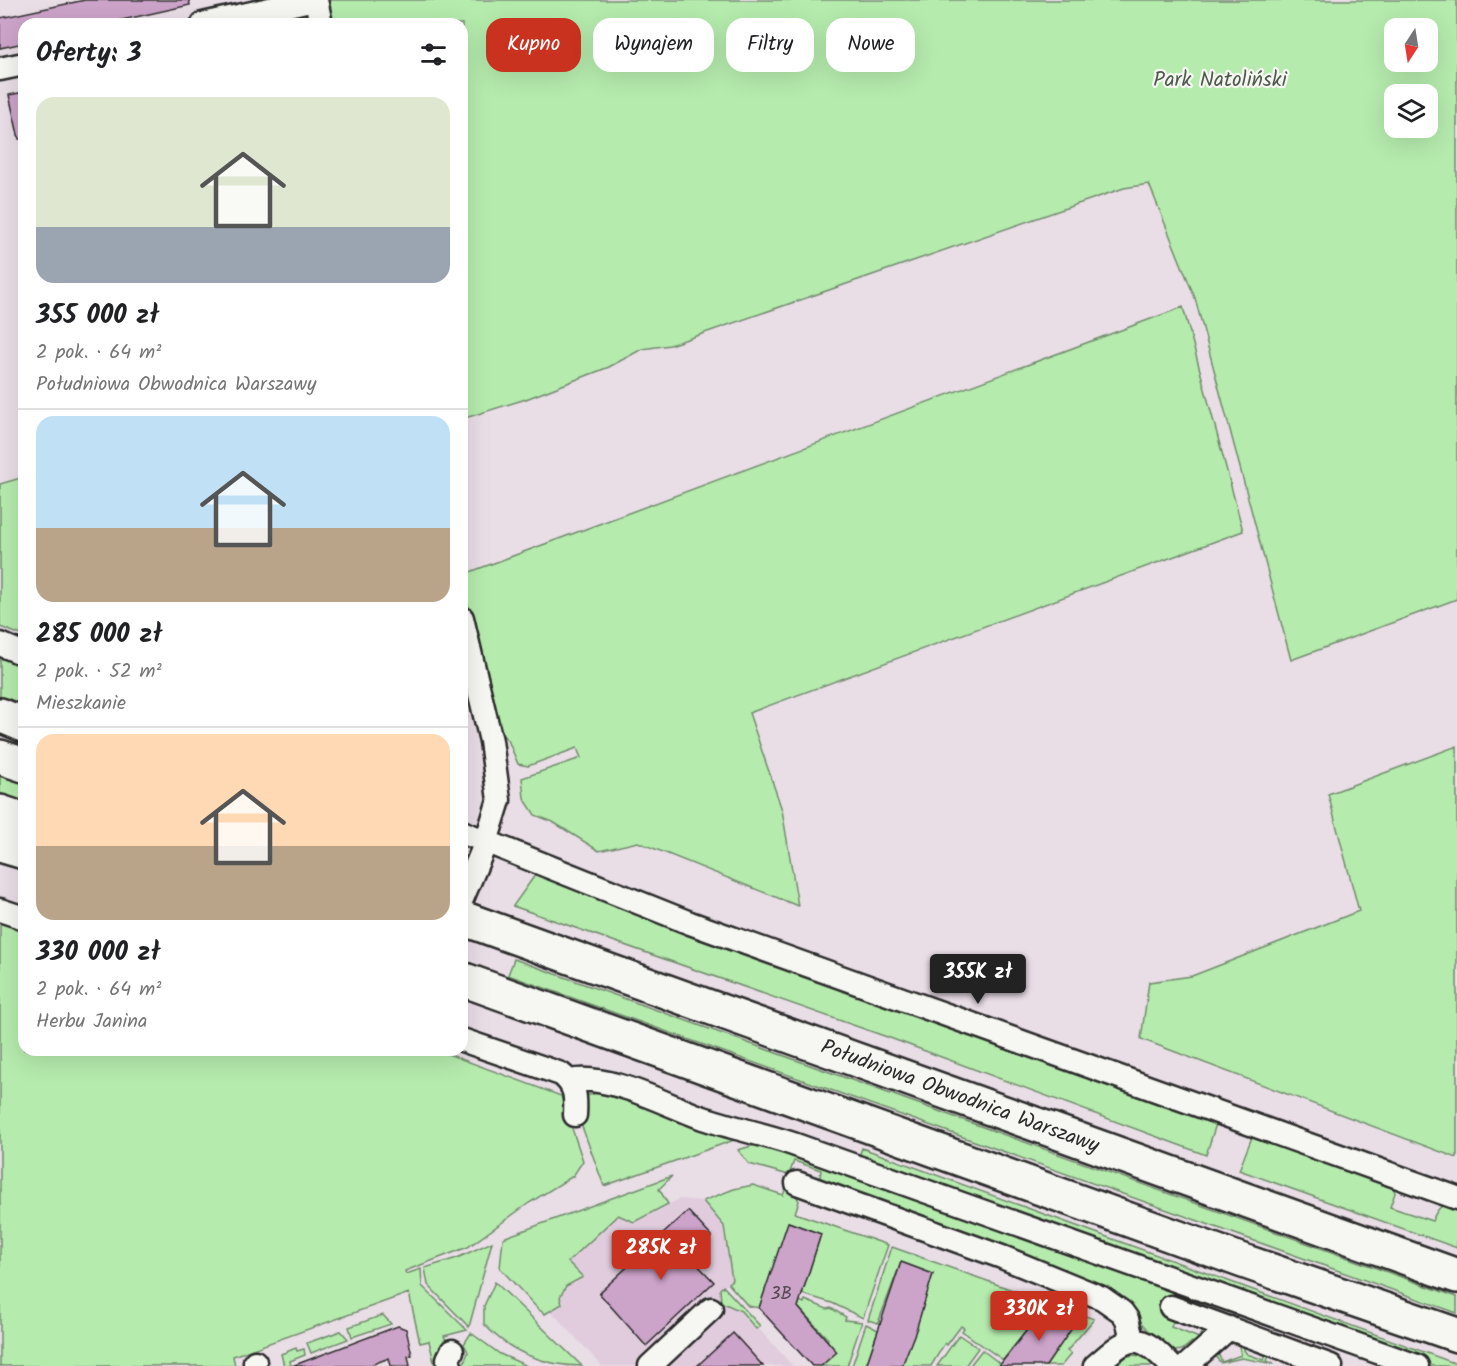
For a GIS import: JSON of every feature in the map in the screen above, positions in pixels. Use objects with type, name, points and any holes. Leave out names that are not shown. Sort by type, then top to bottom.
[{"type":"highway","points":[[0,715],[18,722]]},
{"type":"highway","points":[[0,757],[18,763]]},
{"type":"highway","points":[[0,812],[18,818]]},
{"type":"highway","points":[[0,845],[18,850]]},
{"type":"highway","name":"Południowa Obwodnica Warszawy","points":[[474,923],[1457,1276]]},
{"type":"highway","points":[[472,983],[1243,1261],[1457,1335]]},
{"type":"street","points":[[230,18],[310,0]]},
{"type":"street","points":[[315,0],[320,18]]},
{"type":"street","points":[[0,69],[18,65]]},
{"type":"street","points":[[468,643],[491,741],[498,787],[496,811],[468,885]]},
{"type":"street","points":[[0,645],[18,652]]},
{"type":"street","points":[[468,834],[690,923],[1457,1198]]},
{"type":"street","points":[[0,910],[18,916]]},
{"type":"street","points":[[468,1042],[561,1074],[570,1081],[576,1100],[574,1115]]},
{"type":"street","points":[[570,1081],[581,1079],[608,1084],[709,1120],[792,1144],[1417,1366]]},
{"type":"street","points":[[797,1183],[1002,1257],[1102,1298],[1122,1312],[1127,1319],[1132,1339]]},
{"type":"street","points":[[1171,1307],[1229,1328],[1240,1335],[1331,1366]]},
{"type":"street","points":[[650,1366],[711,1309]]},
{"type":"street","points":[[1186,1366],[1229,1328]]},
{"type":"street","points":[[1095,1366],[1118,1346],[1132,1339],[1146,1342],[1171,1366]]},
{"type":"shaded area","points":[[679,1199],[703,1201],[724,1226],[732,1280],[722,1289],[793,1366],[602,1366],[551,1311],[562,1304],[560,1297],[566,1286],[576,1283],[567,1262],[618,1215],[646,1217]]},
{"type":"green space","name":"Park Natoliński","points":[[325,0],[1457,0],[1457,599],[1291,660],[1195,298],[1149,184],[1124,188],[670,345],[642,349],[609,367],[526,399],[468,417],[468,18],[329,18]]},
{"type":"green space","points":[[294,11],[297,18],[267,18]]},
{"type":"green space","points":[[1183,307],[1243,531],[749,713],[782,810],[798,906],[638,842],[599,851],[553,822],[535,815],[524,798],[522,778],[581,758],[577,748],[528,766],[518,764],[508,740],[499,732],[468,604],[468,573]]},
{"type":"green space","points":[[18,479],[18,634],[0,627],[0,484]]},
{"type":"green space","points":[[0,657],[18,664],[18,704],[0,697]]},
{"type":"green space","points":[[1457,746],[1457,1158],[1141,1039],[1149,982],[1192,976],[1359,911],[1328,794]]},
{"type":"green space","points":[[0,775],[18,781],[18,804],[0,797]]},
{"type":"green space","points":[[538,871],[1218,1118],[1206,1155],[890,1038],[513,906]]},
{"type":"green space","points":[[0,918],[18,924],[18,1056],[453,1056],[561,1096],[583,1161],[573,1176],[529,1203],[468,1247],[405,1271],[406,1274],[421,1269],[422,1286],[467,1330],[444,1336],[446,1340],[437,1351],[438,1366],[435,1366],[429,1341],[420,1343],[409,1293],[233,1356],[235,1366],[0,1366]]},
{"type":"green space","points":[[514,959],[1457,1297],[1457,1313],[508,975]]},
{"type":"green space","points":[[601,1092],[737,1139],[604,1186],[581,1124],[582,1097]]},
{"type":"green space","points":[[1254,1132],[1393,1185],[1395,1193],[1390,1207],[1432,1221],[1441,1207],[1447,1204],[1457,1204],[1457,1248],[1239,1170]]},
{"type":"green space","points":[[765,1142],[1408,1366],[1388,1366],[1201,1299],[1197,1310],[1192,1308],[1195,1298],[1180,1292],[1176,1303],[1171,1302],[1167,1314],[1175,1317],[1171,1327],[1199,1338],[1203,1327],[1207,1332],[1195,1344],[1192,1342],[1182,1350],[1175,1351],[1162,1340],[1159,1342],[1117,1297],[997,1248],[819,1185],[821,1170],[794,1161],[789,1175],[749,1164],[738,1150]]},
{"type":"green space","points":[[862,1148],[1457,1364],[1457,1366],[1429,1366],[857,1162]]},
{"type":"green space","points":[[672,1176],[659,1189],[668,1204],[634,1222],[618,1215],[568,1262],[583,1277],[566,1286],[560,1297],[562,1304],[545,1314],[500,1268],[503,1238]]},
{"type":"green space","points":[[753,1185],[783,1195],[786,1188],[793,1190],[799,1201],[795,1213],[888,1245],[863,1318],[832,1303],[802,1294],[821,1234],[789,1222],[759,1308],[748,1306],[728,1283],[732,1280],[724,1226],[703,1201],[734,1189]]},
{"type":"green space","points":[[492,1242],[469,1327],[428,1285],[425,1268],[457,1258]]},
{"type":"green space","points":[[892,1247],[1094,1319],[1067,1351],[1071,1354],[1061,1366],[1046,1366],[1074,1324],[1041,1312],[1003,1360],[962,1331],[964,1328],[961,1326],[947,1345],[945,1343],[931,1366],[902,1366],[933,1274],[901,1262],[878,1323],[868,1320]]},
{"type":"green space","points":[[495,1282],[582,1366],[555,1363],[528,1356],[494,1334],[484,1324],[484,1306]]},
{"type":"green space","points":[[723,1286],[760,1326],[756,1329],[741,1311],[721,1302],[720,1289]]},
{"type":"green space","points":[[805,1300],[827,1309],[831,1308],[846,1317],[845,1320],[862,1322],[847,1366],[821,1366],[828,1339],[798,1307],[800,1301],[804,1303]]},
{"type":"green space","points":[[383,1315],[391,1324],[352,1337],[349,1327]]},
{"type":"green space","points":[[866,1324],[878,1330],[866,1366],[852,1366]]},
{"type":"green space","points":[[341,1331],[348,1339],[311,1353],[307,1343]]},
{"type":"green space","points":[[471,1333],[500,1354],[527,1366],[463,1366],[468,1352],[464,1344]]},
{"type":"green space","points":[[959,1335],[978,1348],[965,1366],[937,1366]]},
{"type":"green space","points":[[1238,1342],[1246,1343],[1244,1350],[1247,1354],[1264,1360],[1268,1350],[1271,1351],[1267,1361],[1274,1364],[1242,1358],[1221,1363],[1213,1354],[1217,1351],[1222,1362],[1241,1355]]},
{"type":"green space","points":[[296,1348],[297,1351],[304,1349],[305,1355],[290,1361],[291,1366],[284,1366],[281,1354]]},
{"type":"green space","points":[[982,1350],[1002,1365],[973,1366],[971,1364]]},
{"type":"green space","points":[[1135,1355],[1147,1358],[1156,1366],[1113,1366],[1123,1357]]},
{"type":"building","points":[[85,0],[189,0],[190,5],[131,18],[18,18],[18,44],[0,48],[0,18]]},
{"type":"building","points":[[18,93],[18,135],[9,95]]},
{"type":"building","points":[[688,1211],[712,1237],[690,1257],[714,1282],[646,1346],[599,1293]]},
{"type":"building","points":[[788,1222],[821,1234],[798,1307],[837,1352],[821,1366],[812,1366],[759,1308]]},
{"type":"building","points":[[901,1262],[933,1274],[916,1330],[902,1366],[866,1366]]},
{"type":"building","points":[[1041,1312],[1075,1324],[1046,1366],[999,1366]]},
{"type":"building","points":[[398,1326],[406,1329],[412,1355],[408,1356],[410,1366],[391,1366],[389,1358],[368,1366],[292,1366]]},
{"type":"building","points":[[733,1333],[763,1366],[697,1366]]}]
